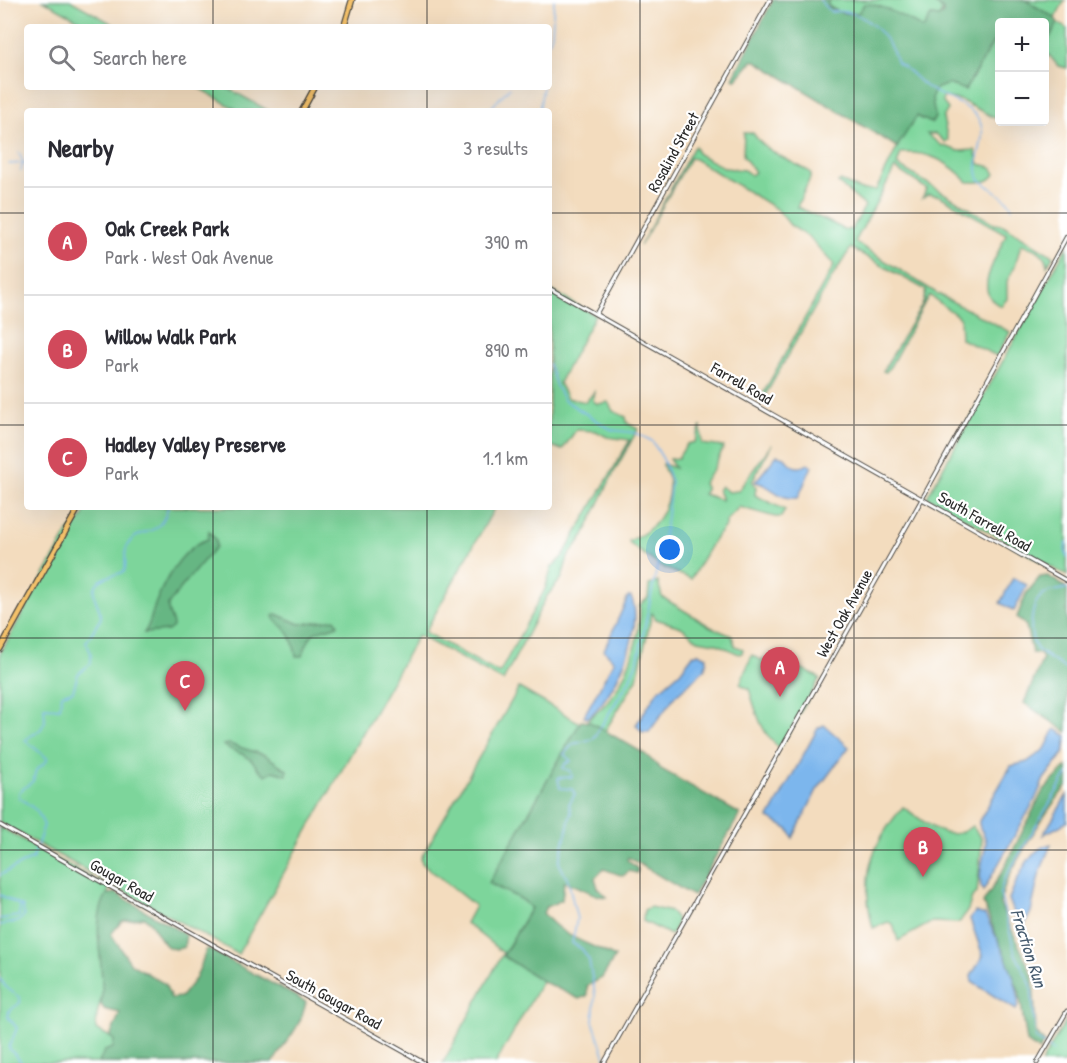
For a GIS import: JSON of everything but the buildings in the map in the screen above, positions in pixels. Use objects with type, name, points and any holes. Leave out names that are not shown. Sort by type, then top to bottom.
[{"type":"main road","points":[[345,24],[352,0]]},
{"type":"main road","points":[[304,108],[313,90]]},
{"type":"main road","points":[[0,649],[77,510]]},
{"type":"street","name":"Rosalind Street","points":[[596,314],[770,0]]},
{"type":"street","name":"West Oak Avenue","points":[[606,1061],[1067,236]]},
{"type":"street","name":"Farrell Road","points":[[552,290],[922,499]]},
{"type":"street","name":"South Farrell Road","points":[[922,499],[1067,582]]},
{"type":"street","name":"Gougar Road","points":[[0,825],[232,957]]},
{"type":"street","name":"South Gougar Road","points":[[232,957],[424,1063]]},
{"type":"street","points":[[1037,1063],[1067,1011]]},
{"type":"green space","points":[[43,0],[70,0],[113,24],[86,24]]},
{"type":"green space","points":[[773,0],[828,0],[828,6],[831,9],[846,13],[858,13],[864,4],[870,4],[894,12],[923,29],[931,16],[939,17],[943,14],[943,9],[929,0],[1025,0],[1055,18],[1058,23],[1049,39],[1049,18],[995,18],[995,39],[965,90],[948,84],[935,89],[932,97],[935,118],[931,123],[917,116],[897,147],[756,61],[752,61],[736,80],[733,78]]},
{"type":"green space","points":[[828,0],[929,0],[943,9],[939,17],[931,16],[923,29],[909,20],[886,13],[861,9],[858,13],[839,12],[828,6]]},
{"type":"green space","points":[[1025,0],[1065,0],[1055,18]]},
{"type":"green space","points":[[1058,23],[1067,29],[1067,68],[1058,66],[1049,55],[1049,38]]},
{"type":"green space","points":[[995,39],[995,118],[960,100],[943,97],[942,101],[948,109],[943,118],[948,140],[945,142],[936,134],[927,134],[941,145],[959,151],[975,150],[979,164],[991,167],[995,174],[993,177],[983,182],[968,182],[938,159],[921,154],[901,153],[897,165],[1053,256],[1047,266],[1042,254],[1021,244],[1015,266],[1007,281],[1007,299],[1001,306],[992,300],[987,292],[987,282],[989,272],[1006,234],[940,196],[929,194],[922,198],[927,189],[895,168],[855,242],[938,294],[1010,332],[997,356],[961,339],[960,318],[929,295],[891,365],[886,372],[883,371],[923,303],[926,290],[851,248],[762,401],[759,401],[834,265],[810,238],[790,225],[778,210],[690,158],[640,246],[693,148],[695,146],[698,154],[725,168],[744,170],[751,175],[755,172],[743,156],[744,133],[753,133],[771,151],[810,172],[811,176],[797,207],[846,230],[852,229],[865,206],[838,183],[840,181],[861,190],[876,190],[908,126],[917,116],[923,120],[935,89],[948,84],[965,90]]},
{"type":"green space","points":[[202,90],[231,90],[264,108],[234,108]]},
{"type":"green space","points":[[1067,246],[1067,576],[927,497]]},
{"type":"green space","points":[[552,291],[595,315],[559,383],[567,398],[586,402],[594,392],[593,401],[598,404],[608,402],[613,411],[626,417],[627,423],[638,429],[612,476],[584,535],[568,557],[562,578],[547,596],[503,681],[418,635],[238,954],[0,823],[0,654],[68,532],[84,516],[85,510],[493,510],[425,632],[498,673],[545,589],[552,567],[563,556],[630,440],[607,437],[596,431],[576,430],[562,450],[552,446]]},
{"type":"green space","points":[[701,426],[702,444],[724,447],[703,483],[706,490],[703,494],[722,500],[718,490],[721,486],[728,492],[738,491],[772,444],[752,482],[756,487],[755,495],[785,510],[781,517],[775,517],[739,507],[726,521],[726,525],[713,541],[691,579],[660,566],[629,541],[646,532],[658,519],[667,502],[669,492],[669,480],[663,464],[675,468],[669,459],[678,458],[687,444],[695,442]]},
{"type":"green space","points":[[209,531],[216,540],[216,547],[170,602],[168,611],[173,627],[168,631],[144,633],[160,593],[176,564],[191,549],[208,539]]},
{"type":"green space","points":[[1048,576],[1067,588],[1067,732],[1024,703],[1043,658],[1040,654],[1032,653],[1026,626],[1017,617],[1026,594],[1040,577]]},
{"type":"green space","points":[[658,582],[662,597],[711,627],[732,636],[735,646],[743,649],[742,653],[739,654],[715,643],[698,640],[681,627],[656,619],[652,613],[637,679],[605,731],[587,721],[607,702],[621,681],[636,643],[640,605],[648,598],[649,585]]},
{"type":"green space","points":[[276,614],[300,624],[335,619],[338,625],[314,633],[302,656],[296,656],[289,633],[273,616]]},
{"type":"green space","points":[[752,655],[760,660],[767,658],[782,661],[820,678],[780,748],[764,729],[749,689],[740,684]]},
{"type":"green space","points":[[519,688],[580,723],[489,883],[517,897],[531,908],[503,955],[542,981],[496,1063],[443,1063],[503,953],[466,923],[475,906],[422,863],[421,858]]},
{"type":"green space","points":[[581,721],[590,722],[645,754],[661,769],[740,814],[693,896],[628,857],[627,860],[638,869],[637,873],[629,871],[623,876],[604,869],[595,878],[598,888],[607,897],[564,882],[562,900],[546,907],[543,913],[568,935],[615,957],[602,978],[587,986],[587,996],[579,999],[542,981],[503,956],[531,908],[523,900],[489,883]]},
{"type":"green space","points":[[229,744],[265,755],[287,770],[287,775],[273,771],[266,775],[249,758],[223,745]]},
{"type":"green space","points":[[1067,766],[1067,786],[1038,826],[1018,860],[1009,877],[1000,904],[1033,976],[1036,1032],[1044,1043],[1039,1051],[1027,1042],[1019,991],[983,903],[1003,870],[1043,791]]},
{"type":"green space","points":[[903,807],[936,830],[954,834],[963,832],[972,826],[982,839],[977,893],[972,897],[968,910],[959,923],[932,922],[898,941],[893,924],[888,922],[873,928],[869,910],[868,878],[876,849]]},
{"type":"green space","points":[[0,827],[110,888],[101,913],[100,935],[104,984],[96,1018],[96,1029],[156,1063],[0,1063]]},
{"type":"green space","points":[[116,893],[186,935],[184,947],[170,948],[165,945],[154,927],[144,917],[122,921],[111,934],[131,964],[165,984],[171,998],[181,997],[196,978],[207,948],[306,1002],[296,1028],[273,1063],[99,1063],[104,1051],[113,1048],[114,1040],[110,1037],[120,1013],[104,1009],[101,1004],[102,975],[98,933],[102,907],[107,894]]},
{"type":"green space","points":[[650,907],[671,912],[676,917],[677,923],[671,935],[643,921],[644,910]]},
{"type":"green space","points":[[1067,1019],[1067,1063],[1041,1063]]},
{"type":"water","points":[[777,455],[785,457],[795,467],[808,464],[812,466],[798,498],[780,495],[761,483],[755,482]]},
{"type":"water","points":[[1013,578],[1027,585],[1014,611],[1000,603]]},
{"type":"water","points":[[628,597],[631,597],[635,610],[631,643],[625,662],[607,695],[587,718],[584,716],[614,661],[604,650]]},
{"type":"water","points":[[699,653],[707,657],[705,669],[675,696],[649,732],[642,732],[636,725],[657,692],[680,672],[693,655]]},
{"type":"water","points":[[824,725],[849,747],[817,790],[793,838],[789,830],[769,818],[818,728]]},
{"type":"water","points":[[1055,729],[1067,736],[1064,753],[1044,779],[1035,800],[983,891],[980,874],[986,843],[979,821],[1011,766],[1027,762],[1045,749]]},
{"type":"water","points":[[1067,795],[1067,822],[1043,835]]},
{"type":"water","points":[[1051,844],[1039,875],[1031,912],[1021,932],[1009,899],[1030,858],[1036,851]]},
{"type":"water","points":[[975,912],[985,915],[1008,963],[1017,991],[1016,1010],[972,982],[971,976],[983,956],[970,919]]},
{"type":"waterway","points":[[552,34],[554,0]]},
{"type":"waterway","points":[[820,0],[831,12],[843,11],[864,19],[888,43],[897,63],[932,91],[958,103],[974,114],[982,129],[977,160],[979,179],[1008,201],[1012,208]]},
{"type":"waterway","points":[[491,108],[507,90]]},
{"type":"waterway","points":[[540,108],[542,90]]},
{"type":"waterway","points":[[19,153],[23,162],[21,171]]},
{"type":"waterway","points":[[9,164],[24,163]]},
{"type":"waterway","points":[[552,373],[564,400],[612,430],[636,433],[652,441],[663,459],[671,482],[666,524],[638,659],[629,681],[593,739],[573,744],[564,754],[571,761],[563,768],[571,771],[572,777],[558,778],[560,788],[572,789],[575,794],[569,804],[571,813],[559,863],[568,880],[577,919],[572,943],[582,949],[589,960],[595,995],[593,1021],[607,1063]]},
{"type":"waterway","points":[[0,875],[33,858],[44,825],[37,811],[19,797],[19,792],[33,781],[36,770],[47,761],[47,758],[25,740],[41,729],[45,721],[44,707],[60,708],[62,694],[73,691],[78,674],[91,663],[91,653],[86,642],[101,618],[95,598],[96,586],[108,576],[124,572],[125,552],[128,544],[138,535],[160,524],[167,510]]},
{"type":"waterway","name":"Fraction Run","points":[[1067,542],[1065,549],[1067,557]]},
{"type":"waterway","name":"Fraction Run","points":[[1067,588],[1041,596],[1034,607],[1031,630],[1037,649],[1067,670]]},
{"type":"waterway","name":"Fraction Run","points":[[1053,1051],[1036,1039],[1031,985],[1015,953],[1000,893],[1004,880],[1067,774]]},
{"type":"waterway","points":[[0,895],[23,907],[24,916],[17,922],[0,925]]},
{"type":"waterway","points":[[0,919],[19,916],[20,906]]},
{"type":"waterway","points":[[0,979],[20,998],[20,1003],[9,1011],[8,1017],[17,1028],[9,1048],[22,1063]]},
{"type":"place","name":"Oak Creek Park","points":[[780,697]]},
{"type":"place","name":"Hadley Valley Preserve","points":[[185,711]]},
{"type":"place","name":"Willow Walk Park","points":[[923,877]]}]
